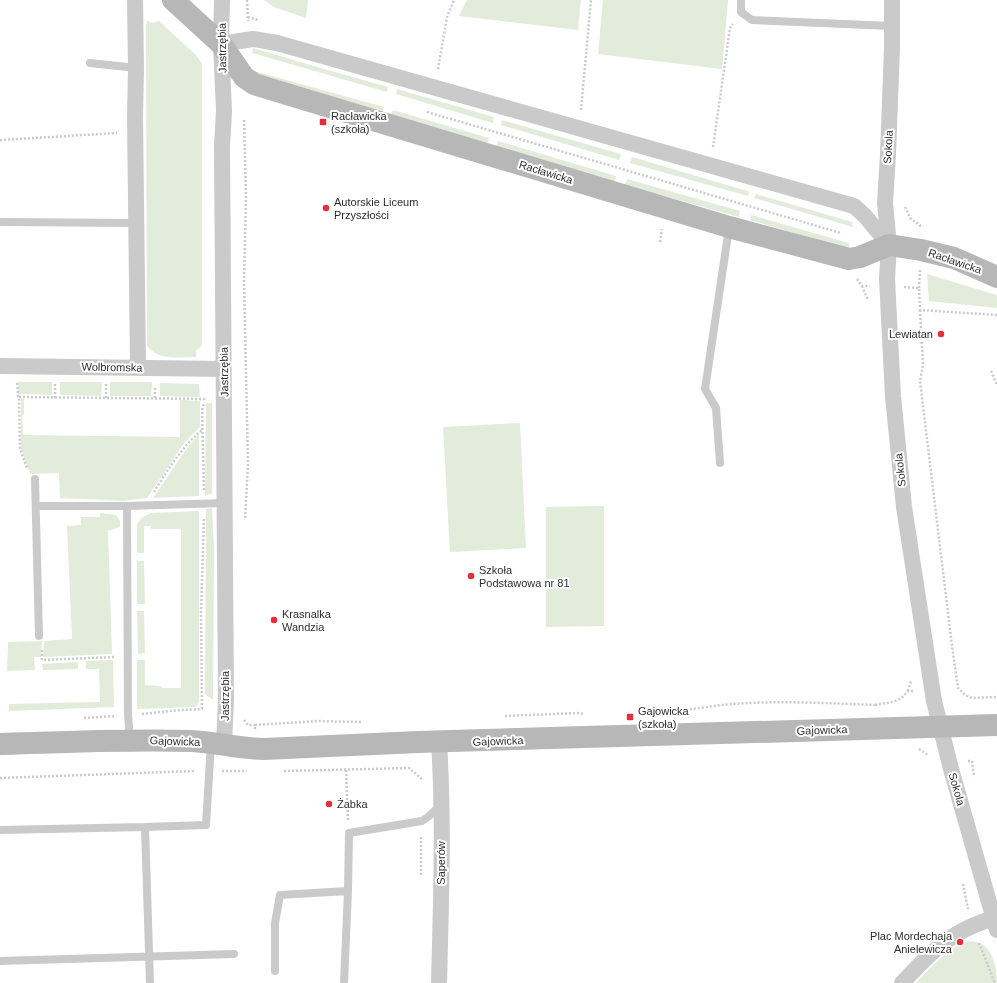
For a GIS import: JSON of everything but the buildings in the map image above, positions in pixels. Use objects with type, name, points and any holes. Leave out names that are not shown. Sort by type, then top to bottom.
[{"type":"street","points":[[135,0],[138,367]]},
{"type":"street","name":"Racławicka","points":[[173,0],[221,44],[244,77],[259,86],[729,227],[849,259],[860,257],[889,245],[921,250],[954,258],[997,277]]},
{"type":"street","name":"Jastrzębia","points":[[217,744],[226,700],[222,146],[224,111],[221,44],[222,0]]},
{"type":"street","name":"Sokola","points":[[892,0],[892,47],[885,203],[889,245],[887,279],[892,390],[898,455],[916,595],[932,691],[940,727],[995,924]]},
{"type":"street","points":[[221,44],[253,39],[277,43],[854,206],[865,216],[889,245]]},
{"type":"street","name":"Wolbromska","points":[[0,366],[223,369]]},
{"type":"street","name":"Gajowicka","points":[[0,744],[130,740],[193,741],[255,749],[997,725]]},
{"type":"street","name":"Saperów","points":[[438,742],[441,780],[439,983]]},
{"type":"street","points":[[902,983],[922,962],[957,934],[964,930],[995,924]]},
{"type":"lane","points":[[742,0],[741,12],[752,20],[891,26]]},
{"type":"lane","points":[[90,63],[136,68]]},
{"type":"lane","points":[[0,222],[136,222]]},
{"type":"lane","points":[[720,463],[716,408],[704,389],[729,227]]},
{"type":"lane","points":[[35,479],[39,636]]},
{"type":"lane","points":[[36,506],[127,506],[225,503]]},
{"type":"lane","points":[[127,506],[128,715],[130,740]]},
{"type":"lane","points":[[0,830],[206,825],[210,771],[217,744]]},
{"type":"lane","points":[[344,983],[349,833],[422,820],[428,817],[441,805]]},
{"type":"lane","points":[[145,827],[150,983]]},
{"type":"lane","points":[[276,971],[275,923],[280,895],[348,891]]},
{"type":"lane","points":[[0,961],[234,954]]},
{"type":"path","points":[[247,0],[248,21]]},
{"type":"path","points":[[438,71],[447,17],[454,0]]},
{"type":"path","points":[[581,112],[591,0]]},
{"type":"path","points":[[713,151],[730,28],[741,12]]},
{"type":"path","points":[[423,111],[843,234]]},
{"type":"path","points":[[244,118],[246,196],[244,280],[248,464],[244,527]]},
{"type":"path","points":[[0,140],[118,133]]},
{"type":"path","points":[[660,242],[664,223]]},
{"type":"path","points":[[920,266],[919,288],[923,365],[920,381],[958,688],[965,695],[972,698],[997,697]]},
{"type":"path","points":[[854,278],[858,280],[862,286],[874,286]]},
{"type":"path","points":[[900,287],[919,288]]},
{"type":"path","points":[[920,310],[997,314]]},
{"type":"path","points":[[991,371],[997,386]]},
{"type":"path","points":[[17,379],[19,397],[20,449],[30,476],[35,479]]},
{"type":"path","points":[[55,379],[55,398]]},
{"type":"path","points":[[106,379],[106,398]]},
{"type":"path","points":[[155,398],[156,380]]},
{"type":"path","points":[[202,709],[201,613],[204,504],[202,411],[206,394]]},
{"type":"path","points":[[19,397],[205,399]]},
{"type":"path","points":[[146,505],[180,452],[191,439],[202,430]]},
{"type":"path","points":[[39,636],[43,640],[42,660],[118,657]]},
{"type":"path","points":[[721,705],[807,702],[875,705],[888,704],[900,700],[908,691],[916,691]]},
{"type":"path","points":[[78,719],[208,709]]},
{"type":"path","points":[[277,771],[409,768],[423,780],[441,780]]},
{"type":"path","points":[[346,770],[349,833]]},
{"type":"path","points":[[0,778],[251,771]]},
{"type":"path","points":[[979,942],[995,983]]},
{"type":"green space","points":[[264,0],[308,0],[306,18],[274,7]]},
{"type":"green space","points":[[467,0],[581,0],[578,30],[459,16]]},
{"type":"green space","points":[[603,0],[728,0],[722,69],[598,54]]},
{"type":"green space","points":[[147,21],[153,23],[159,21],[197,56],[202,64],[202,342],[201,347],[196,350],[196,357],[163,356],[152,351],[147,346]]},
{"type":"green space","points":[[253,48],[388,87],[387,92],[252,53]]},
{"type":"green space","points":[[254,71],[384,107],[382,114],[254,76]]},
{"type":"green space","points":[[397,89],[494,117],[493,123],[396,94]]},
{"type":"green space","points":[[393,110],[489,138],[487,145],[390,116]]},
{"type":"green space","points":[[502,120],[621,154],[619,160],[501,125]]},
{"type":"green space","points":[[498,141],[616,176],[615,182],[496,147]]},
{"type":"green space","points":[[632,157],[747,191],[749,192],[748,196],[630,163]]},
{"type":"green space","points":[[627,179],[740,211],[739,217],[625,185]]},
{"type":"green space","points":[[756,194],[852,222],[853,227],[754,198]]},
{"type":"green space","points":[[751,215],[849,243],[849,249],[750,220]]},
{"type":"green space","points":[[927,274],[997,295],[997,308],[929,301]]},
{"type":"green space","points":[[18,382],[52,382],[52,395],[18,394]]},
{"type":"green space","points":[[60,382],[102,382],[101,396],[60,395]]},
{"type":"green space","points":[[110,382],[152,382],[151,396],[110,396]]},
{"type":"green space","points":[[160,383],[199,384],[200,397],[160,396]]},
{"type":"green space","points":[[21,398],[24,399],[24,415],[22,415],[23,435],[180,437],[180,400],[200,401],[200,427],[184,443],[147,498],[124,501],[60,498],[59,473],[30,474],[21,449]]},
{"type":"green space","points":[[206,403],[212,403],[212,493],[205,496]]},
{"type":"green space","points":[[520,423],[526,548],[450,552],[443,427]]},
{"type":"green space","points":[[199,434],[199,496],[153,498],[185,451]]},
{"type":"green space","points":[[604,506],[604,626],[546,627],[546,507]]},
{"type":"green space","points":[[212,508],[214,549],[213,700],[205,694],[206,509]]},
{"type":"green space","points":[[199,511],[199,702],[196,707],[137,709],[137,660],[145,660],[145,685],[161,686],[162,688],[181,688],[181,529],[151,529],[151,526],[144,526],[144,553],[137,553],[137,525],[141,518],[151,513]]},
{"type":"green space","points":[[100,513],[116,515],[120,521],[120,527],[108,531],[112,654],[43,657],[44,641],[72,639],[67,526],[81,525],[81,517],[100,517]]},
{"type":"green space","points":[[137,561],[144,561],[145,604],[137,604]]},
{"type":"green space","points":[[137,611],[144,611],[145,653],[138,654]]},
{"type":"green space","points":[[42,641],[41,657],[34,657],[35,670],[7,671],[8,642]]},
{"type":"green space","points":[[113,660],[114,707],[9,711],[9,704],[100,702],[99,669],[86,669],[86,661]]},
{"type":"green space","points":[[78,662],[78,669],[43,670],[42,664]]},
{"type":"green space","points":[[969,941],[977,942],[983,945],[992,955],[996,969],[997,983],[916,983],[947,953]]},
{"type":"place","name":"Racławicka (szkoła)","points":[[323,122]]},
{"type":"place","name":"Autorskie Liceum Przyszłości","points":[[326,208]]},
{"type":"place","name":"Lewiatan","points":[[941,334]]},
{"type":"place","name":"Szkoła Podstawowa nr 81","points":[[471,576]]},
{"type":"place","name":"Krasnalka Wandzia","points":[[274,620]]},
{"type":"place","name":"Gajowicka (szkoła)","points":[[630,717]]},
{"type":"place","name":"Żabka","points":[[329,804]]},
{"type":"place","name":"Plac Mordechaja Anielewicza","points":[[960,942]]}]
